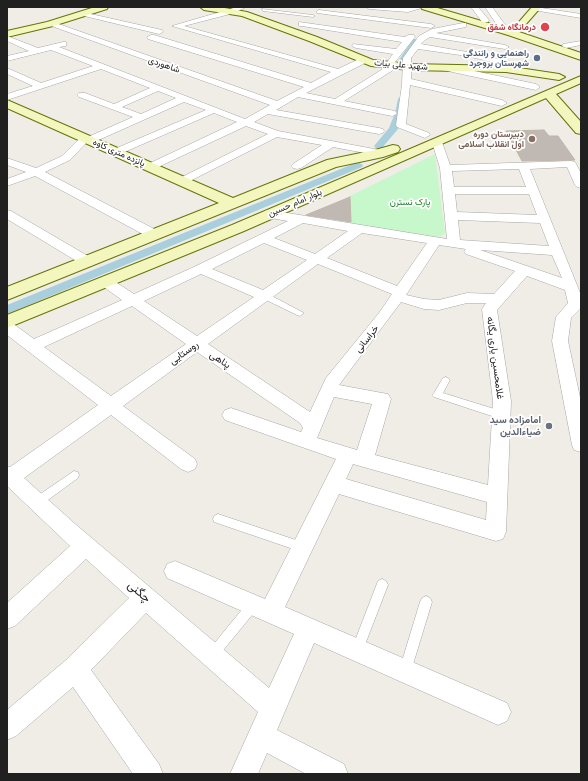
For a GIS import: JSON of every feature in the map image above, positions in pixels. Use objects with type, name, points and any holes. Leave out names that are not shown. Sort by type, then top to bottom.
[{"type":"main road","points":[[7,34],[50,24],[104,7]]},
{"type":"main road","name":"شهید علی بیات","points":[[204,7],[244,14],[371,63],[406,67],[446,68],[498,65],[559,77]]},
{"type":"main road","points":[[425,7],[465,23],[481,22],[502,26],[581,56]]},
{"type":"main road","points":[[439,7],[481,22],[581,50]]},
{"type":"main road","points":[[514,31],[536,8]]},
{"type":"main road","name":"بلوار امام حسین","points":[[7,294],[332,163],[357,154],[381,153],[431,138],[542,90],[559,77],[581,66]]},
{"type":"main road","name":"بلوار امام حسین","points":[[7,322],[370,171],[397,159],[431,138],[502,103],[542,90],[579,81]]},
{"type":"main road","points":[[542,90],[581,129]]},
{"type":"main road","name":"پانزده متری کاوه","points":[[7,104],[232,203]]},
{"type":"main road","points":[[381,153],[382,158],[384,159],[397,159]]},
{"type":"main road","points":[[357,154],[371,162],[370,171]]},
{"type":"street","points":[[243,7],[232,12],[168,29],[151,37],[311,86]]},
{"type":"street","points":[[292,32],[326,7]]},
{"type":"street","points":[[369,7],[408,10],[422,7]]},
{"type":"street","points":[[474,7],[481,22]]},
{"type":"street","points":[[488,7],[502,26]]},
{"type":"street","points":[[536,8],[581,16]]},
{"type":"street","points":[[82,14],[168,29],[339,72]]},
{"type":"street","points":[[316,14],[431,26],[465,23]]},
{"type":"street","points":[[454,244],[446,168],[431,138],[401,125],[407,58],[422,38],[428,34],[465,23]]},
{"type":"street","name":"شاهوردی","points":[[50,24],[278,105]]},
{"type":"street","points":[[302,24],[407,40]]},
{"type":"street","points":[[336,102],[392,65],[407,40],[431,26]]},
{"type":"street","points":[[416,46],[467,54],[498,65],[505,47],[514,31]]},
{"type":"street","points":[[428,34],[505,47]]},
{"type":"street","points":[[7,59],[87,37]]},
{"type":"street","points":[[7,38],[37,51]]},
{"type":"street","points":[[566,46],[581,43]]},
{"type":"street","points":[[356,46],[399,52]]},
{"type":"street","points":[[52,47],[276,134],[331,144],[357,154],[387,119]]},
{"type":"street","points":[[150,167],[246,122],[311,86],[364,60]]},
{"type":"street","points":[[392,65],[395,78]]},
{"type":"street","points":[[7,97],[102,66]]},
{"type":"street","points":[[446,68],[542,90]]},
{"type":"street","points":[[7,71],[41,86]]},
{"type":"street","points":[[406,81],[502,103]]},
{"type":"street","points":[[114,107],[158,88]]},
{"type":"street","points":[[296,94],[336,102],[387,119]]},
{"type":"street","points":[[82,95],[142,117]]},
{"type":"street","points":[[7,183],[66,158],[88,139],[184,98]]},
{"type":"street","points":[[116,152],[214,110]]},
{"type":"street","points":[[267,110],[387,119]]},
{"type":"street","points":[[182,181],[276,134]]},
{"type":"street","points":[[297,166],[331,144]]},
{"type":"street","points":[[7,161],[36,172],[155,235]]},
{"type":"street","points":[[446,168],[571,164],[581,185]]},
{"type":"street","points":[[523,166],[572,287],[578,306],[564,317],[560,341],[581,445]]},
{"type":"street","points":[[448,190],[533,191]]},
{"type":"street","points":[[7,214],[88,262]]},
{"type":"street","points":[[269,214],[359,230],[454,244],[557,251]]},
{"type":"street","points":[[451,216],[545,219]]},
{"type":"street","points":[[33,346],[201,269],[300,220]]},
{"type":"street","name":"روستایی","points":[[8,476],[111,406],[359,230]]},
{"type":"street","points":[[263,238],[424,304],[439,305],[467,298],[498,299]]},
{"type":"street","name":"خراسانی","points":[[309,434],[332,382],[384,316],[435,241]]},
{"type":"street","points":[[454,244],[572,287]]},
{"type":"street","points":[[201,269],[265,296]]},
{"type":"street","name":"غلامحسین یاری یگانه","points":[[333,484],[496,532],[502,402],[489,309],[524,270]]},
{"type":"street","name":"پناهی","points":[[106,282],[306,418],[309,434]]},
{"type":"street","points":[[7,327],[188,464]]},
{"type":"street","points":[[262,609],[302,547],[333,484],[356,457],[382,399],[329,390]]},
{"type":"street","points":[[231,415],[309,434],[356,457],[498,496]]},
{"type":"street","name":"چگنی","points":[[8,476],[85,546],[273,708]]},
{"type":"street","points":[[7,618],[85,546]]},
{"type":"street","points":[[175,571],[498,712]]},
{"type":"street","points":[[7,727],[74,669],[145,598]]},
{"type":"street","points":[[244,774],[308,629]]},
{"type":"street","points":[[74,669],[149,774]]},
{"type":"street","points":[[261,736],[334,774]]},
{"type":"lane","points":[[263,10],[316,14]]},
{"type":"lane","points":[[265,296],[300,313]]},
{"type":"lane","points":[[446,380],[437,395],[501,414]]},
{"type":"lane","points":[[37,502],[74,475]]},
{"type":"lane","points":[[218,518],[302,547]]},
{"type":"lane","points":[[357,651],[382,585]]},
{"type":"lane","points":[[405,671],[426,602]]},
{"type":"lane","points":[[211,655],[262,609]]},
{"type":"green space","name":"پارک نسترن","points":[[435,154],[445,233],[441,236],[435,237],[420,236],[351,223],[350,196]]},
{"type":"building","points":[[544,130],[549,136],[558,136],[575,160],[522,161],[506,131]]},
{"type":"building","points":[[350,197],[351,222],[306,215]]},
{"type":"waterway","points":[[402,63],[416,41]]},
{"type":"waterway","points":[[379,146],[393,129],[400,113],[402,99]]},
{"type":"waterway","points":[[7,310],[358,165]]},
{"type":"place","name":"درمانگاه شفق","points":[[545,27]]},
{"type":"place","name":"راهنمایی و رانندگی شهرستان بروجرد","points":[[537,58]]},
{"type":"place","name":"دبیرستان دوره اول انقلاب اسلامی","points":[[532,139]]},
{"type":"place","name":"امامزاده سید ضیاءالدین","points":[[549,426]]}]
